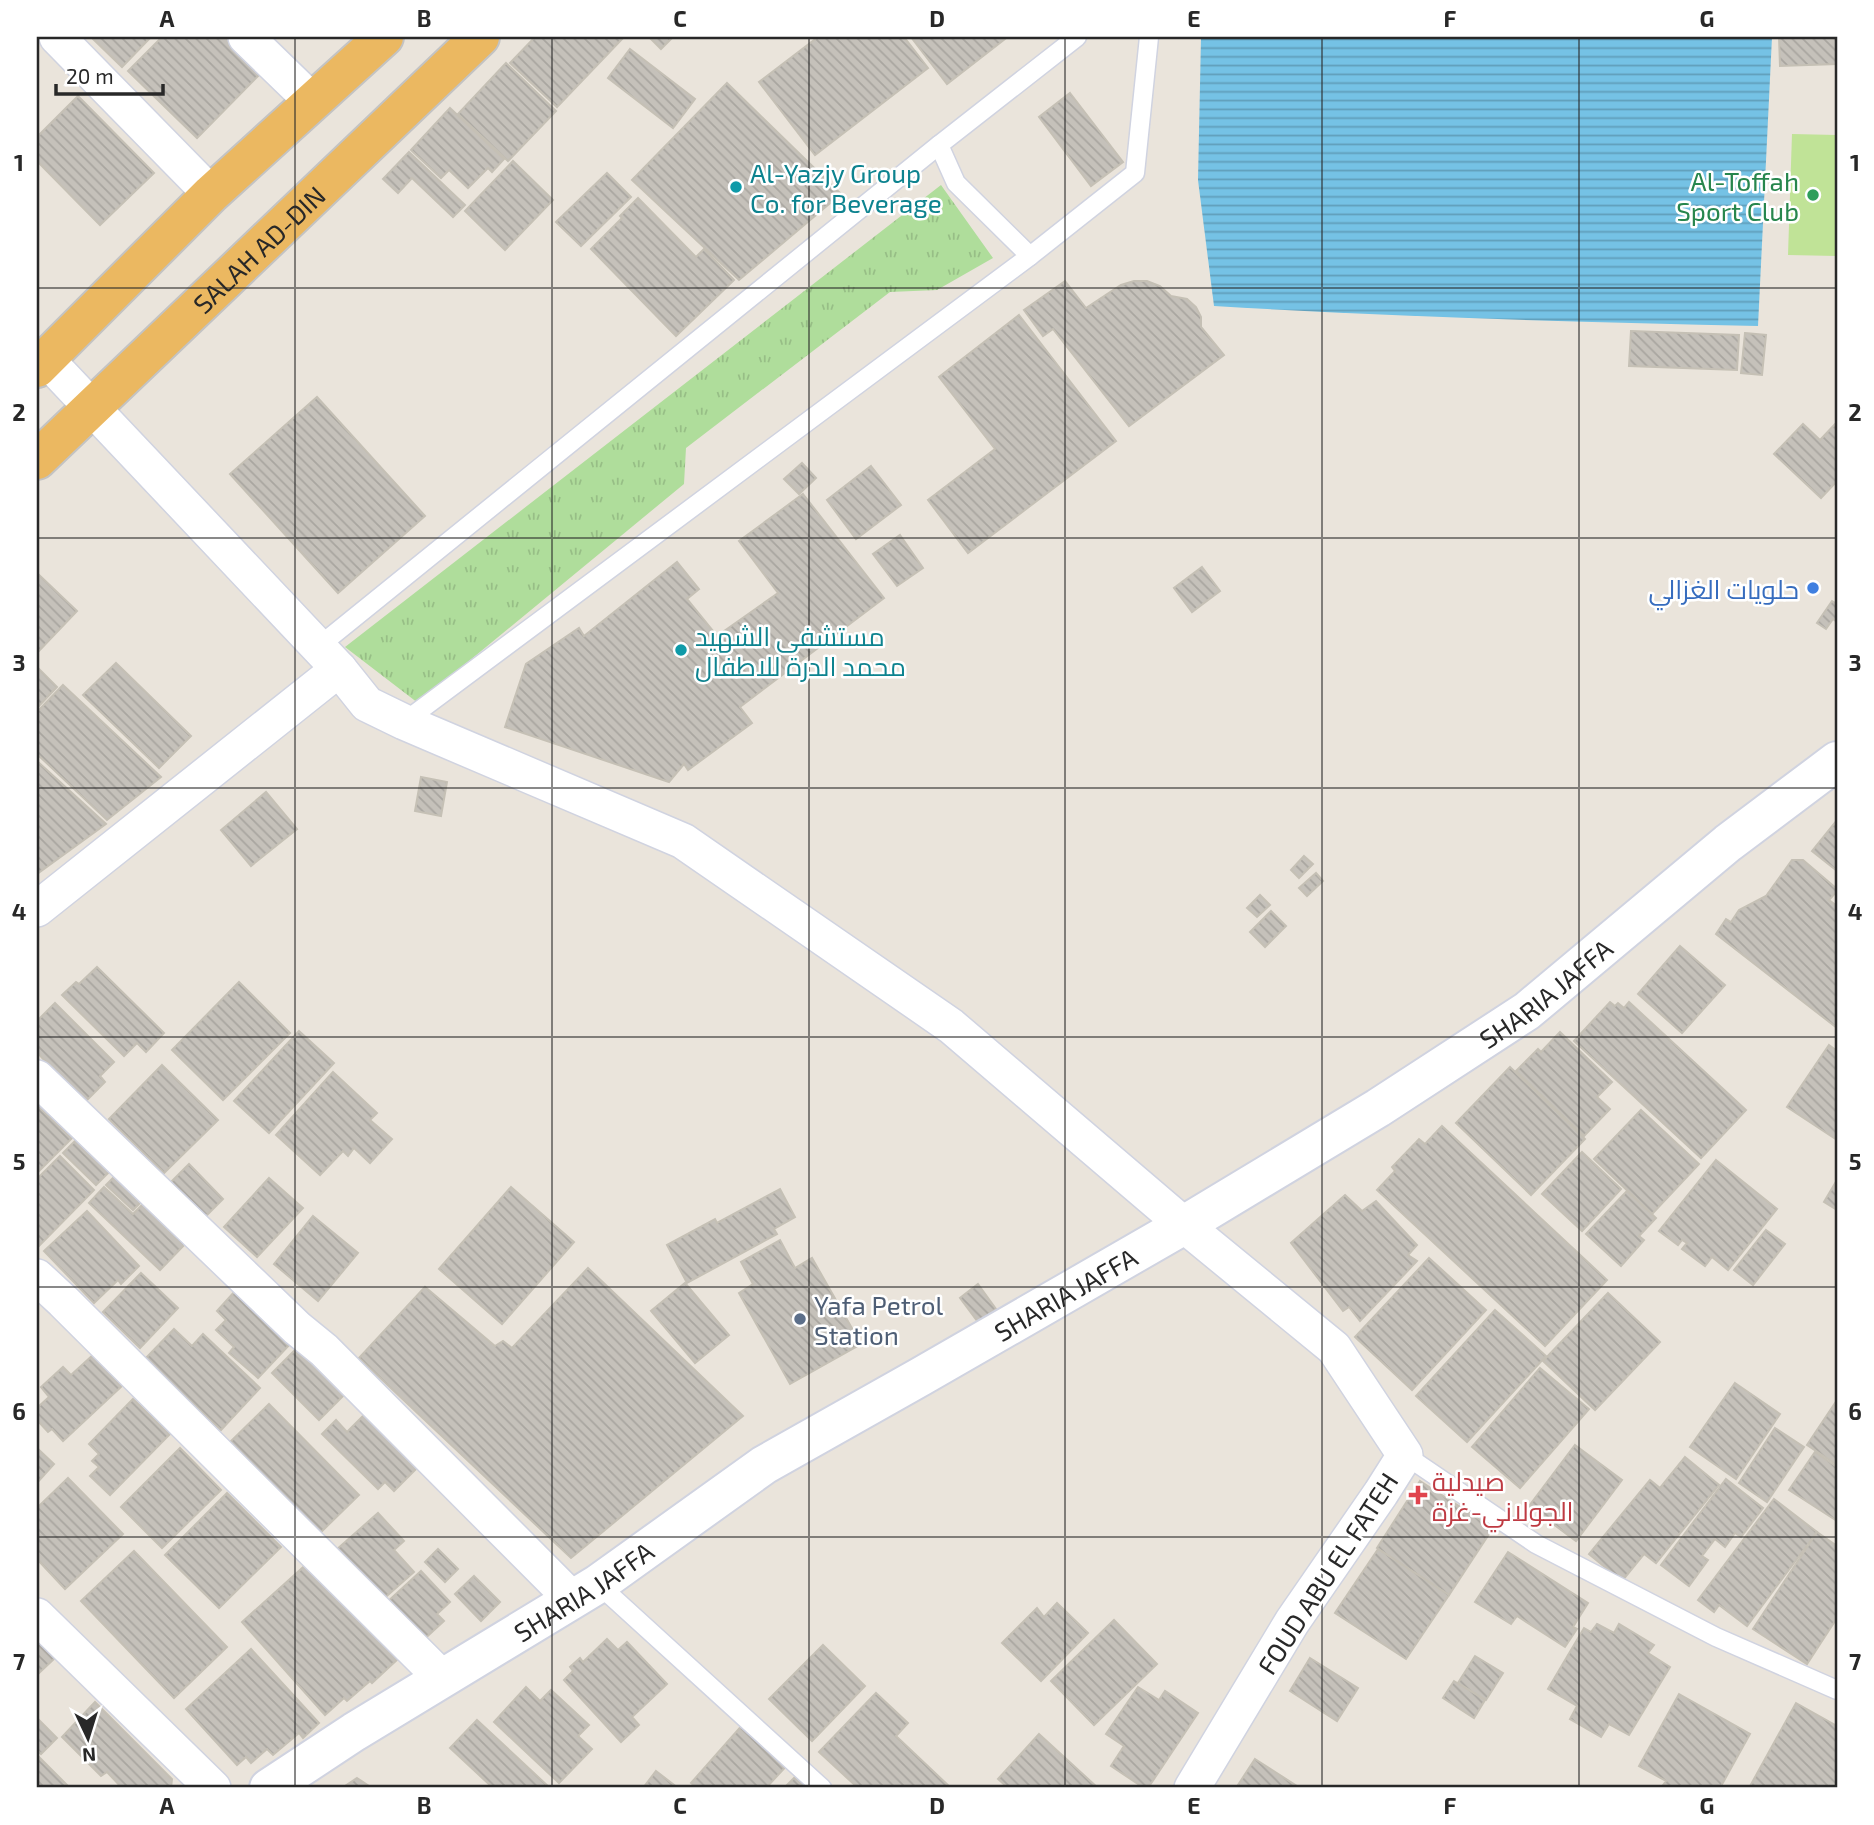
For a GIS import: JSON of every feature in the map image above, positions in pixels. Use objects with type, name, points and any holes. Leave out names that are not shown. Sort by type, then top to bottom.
[{"type":"highway","points":[[41,364],[211,194],[384,37]]},
{"type":"highway","name":"SALAH AD-DIN","points":[[37,460],[480,37]]},
{"type":"street","points":[[57,37],[211,194]]},
{"type":"street","points":[[246,37],[313,102]]},
{"type":"street","name":"FOUD ABU EL FATEH","points":[[41,364],[92,406],[328,658],[367,705],[683,841],[951,1026],[1184,1225],[1334,1348],[1405,1455],[1292,1622],[1192,1788]]},
{"type":"street","points":[[37,909],[328,658]]},
{"type":"street","name":"SHARIA JAFFA","points":[[269,1788],[354,1732],[585,1592],[764,1465],[1184,1225],[1378,1108],[1527,1011],[1728,843],[1837,761]]},
{"type":"street","points":[[37,1078],[297,1328],[585,1592]]},
{"type":"street","points":[[37,1277],[442,1678]]},
{"type":"street","points":[[37,1616],[213,1788]]},
{"type":"lane","points":[[328,658],[939,145],[1077,37]]},
{"type":"lane","points":[[404,722],[1030,256],[1135,173],[1149,37]]},
{"type":"lane","points":[[939,145],[956,183],[1030,256]]},
{"type":"lane","points":[[1405,1455],[1536,1544],[1716,1637],[1837,1690]]},
{"type":"lane","points":[[585,1592],[822,1788]]},
{"type":"green space","name":"Al-Toffah Sport Club","points":[[1792,134],[1837,135],[1837,256],[1788,255]]},
{"type":"green space","points":[[941,185],[993,258],[937,290],[890,292],[686,448],[684,484],[418,703],[345,647]]},
{"type":"water","points":[[1201,37],[1772,37],[1758,326],[1486,319],[1214,306],[1198,180]]},
{"type":"building","points":[[91,37],[151,37],[122,67]]},
{"type":"building","points":[[162,37],[226,37],[262,72],[197,138],[128,71]]},
{"type":"building","points":[[535,37],[624,37],[557,107],[510,63]]},
{"type":"building","points":[[649,37],[673,37],[661,49]]},
{"type":"building","points":[[818,37],[904,37],[928,68],[815,155],[759,82]]},
{"type":"building","points":[[911,37],[1004,37],[1005,39],[947,84]]},
{"type":"building","points":[[1779,37],[1837,37],[1837,64],[1780,66]]},
{"type":"building","points":[[630,49],[695,99],[673,128],[608,78]]},
{"type":"building","points":[[506,63],[556,111],[508,161],[458,114]]},
{"type":"building","name":"Al-Yazjy Group Co. for Beverage","points":[[727,83],[841,194],[739,280],[632,180]]},
{"type":"building","points":[[1070,93],[1123,162],[1091,186],[1039,117]]},
{"type":"building","points":[[78,96],[154,173],[100,225],[37,161],[37,137]]},
{"type":"building","points":[[450,108],[504,159],[492,172],[488,168],[468,188],[449,170],[441,178],[411,150]]},
{"type":"building","points":[[409,152],[465,205],[453,217],[412,178],[398,193],[383,179]]},
{"type":"building","points":[[513,161],[553,200],[505,250],[465,211]]},
{"type":"building","points":[[607,173],[631,197],[581,246],[556,222]]},
{"type":"building","name":"Al-Yazjy Group Co. for Beverage","points":[[638,198],[696,257],[704,249],[734,280],[676,336],[591,249]]},
{"type":"building","points":[[1065,281],[1086,308],[1121,285],[1134,281],[1147,281],[1160,286],[1171,296],[1187,299],[1196,307],[1201,317],[1201,327],[1224,355],[1129,426],[1053,329],[1043,336],[1024,310]]},
{"type":"building","points":[[1019,315],[1116,441],[968,553],[928,500],[995,449],[939,377]]},
{"type":"building","points":[[1631,331],[1739,335],[1737,370],[1629,366]]},
{"type":"building","points":[[1745,333],[1766,335],[1762,375],[1741,373]]},
{"type":"building","points":[[317,397],[425,516],[338,593],[230,474]]},
{"type":"building","points":[[1837,422],[1837,481],[1821,498],[1774,454],[1803,424],[1820,440]]},
{"type":"building","points":[[802,463],[816,478],[799,494],[784,479]]},
{"type":"building","points":[[871,466],[901,505],[856,539],[827,500]]},
{"type":"building","name":"مستشفى الشهيد محمد الدرة للاطفال","points":[[803,494],[884,598],[740,707],[752,723],[688,770],[684,764],[669,782],[505,727],[526,664],[579,628],[584,636],[677,562],[699,589],[687,599],[717,636],[778,593],[739,541]]},
{"type":"building","points":[[900,535],[923,568],[897,586],[873,554]]},
{"type":"building","points":[[1202,567],[1220,591],[1192,612],[1174,588]]},
{"type":"building","points":[[37,573],[77,611],[37,653]]},
{"type":"building","points":[[1832,601],[1837,604],[1837,622],[1833,619],[1826,629],[1817,623]]},
{"type":"building","points":[[116,663],[191,736],[159,768],[83,695]]},
{"type":"building","points":[[37,667],[57,687],[37,708]]},
{"type":"building","points":[[63,685],[161,777],[107,820],[37,754],[37,712]]},
{"type":"building","points":[[37,761],[106,824],[37,874]]},
{"type":"building","points":[[421,777],[447,782],[441,816],[415,811]]},
{"type":"building","points":[[266,792],[297,829],[251,866],[221,830]]},
{"type":"building","points":[[1837,820],[1837,871],[1812,851]]},
{"type":"building","points":[[1304,856],[1313,864],[1299,878],[1291,870]]},
{"type":"building","points":[[1792,860],[1803,860],[1837,889],[1829,900],[1837,906],[1837,1028],[1716,934],[1726,919],[1731,922],[1739,910],[1766,896]]},
{"type":"building","points":[[1316,873],[1323,881],[1307,896],[1299,888]]},
{"type":"building","points":[[1260,895],[1270,905],[1257,917],[1247,908]]},
{"type":"building","points":[[1271,911],[1286,926],[1265,947],[1250,932]]},
{"type":"building","points":[[1680,946],[1725,985],[1682,1033],[1638,994]]},
{"type":"building","points":[[97,967],[164,1033],[146,1052],[137,1043],[124,1056],[62,995]]},
{"type":"building","points":[[239,982],[290,1033],[223,1100],[172,1050]]},
{"type":"building","points":[[1610,1002],[1615,1006],[1618,1003],[1624,1008],[1629,1002],[1746,1110],[1701,1158],[1574,1041]]},
{"type":"building","points":[[55,1003],[114,1062],[100,1076],[105,1082],[86,1101],[70,1085],[68,1087],[37,1052],[37,1021]]},
{"type":"building","points":[[299,1031],[334,1063],[269,1133],[234,1101]]},
{"type":"building","points":[[1560,1032],[1612,1082],[1597,1097],[1610,1109],[1584,1136],[1516,1071],[1538,1049],[1541,1052]]},
{"type":"building","points":[[1829,1045],[1837,1051],[1837,1140],[1787,1107]]},
{"type":"building","points":[[162,1065],[218,1120],[164,1173],[109,1119]]},
{"type":"building","points":[[1510,1067],[1585,1139],[1531,1195],[1456,1123]]},
{"type":"building","points":[[333,1072],[377,1113],[370,1120],[392,1139],[370,1163],[354,1148],[348,1156],[343,1151],[320,1175],[276,1135]]},
{"type":"building","points":[[37,1104],[72,1138],[37,1173]]},
{"type":"building","points":[[1641,1110],[1699,1164],[1652,1214],[1594,1159]]},
{"type":"building","points":[[1442,1126],[1607,1280],[1545,1346],[1377,1190],[1395,1171],[1392,1167],[1419,1139],[1425,1144]]},
{"type":"building","points":[[76,1140],[109,1172],[96,1185],[63,1153]]},
{"type":"building","points":[[1582,1152],[1621,1189],[1582,1231],[1542,1194]]},
{"type":"building","points":[[60,1156],[94,1190],[39,1246],[37,1179]]},
{"type":"building","points":[[1716,1160],[1777,1209],[1728,1270],[1712,1257],[1705,1266],[1682,1249],[1687,1243],[1682,1240],[1678,1245],[1659,1231]]},
{"type":"building","points":[[189,1164],[223,1199],[206,1216],[171,1182]]},
{"type":"building","points":[[118,1173],[144,1199],[133,1210],[106,1185]]},
{"type":"building","points":[[269,1178],[303,1208],[257,1257],[224,1227]]},
{"type":"building","points":[[1837,1180],[1837,1210],[1824,1202]]},
{"type":"building","points":[[104,1187],[133,1214],[146,1201],[188,1241],[160,1270],[89,1203]]},
{"type":"building","points":[[511,1187],[574,1242],[502,1324],[439,1269]]},
{"type":"building","points":[[780,1189],[795,1217],[774,1229],[777,1234],[687,1283],[667,1245],[715,1219],[717,1223]]},
{"type":"building","points":[[1627,1191],[1656,1218],[1639,1236],[1644,1240],[1621,1266],[1586,1234]]},
{"type":"building","points":[[1345,1195],[1362,1211],[1376,1201],[1417,1245],[1408,1255],[1417,1261],[1360,1321],[1349,1307],[1343,1311],[1291,1243]]},
{"type":"building","points":[[87,1211],[139,1266],[121,1284],[118,1280],[94,1303],[44,1251]]},
{"type":"building","points":[[313,1216],[358,1253],[318,1301],[274,1264]]},
{"type":"building","points":[[1766,1230],[1785,1244],[1753,1285],[1734,1270]]},
{"type":"building","name":"Yafa Petrol Station","points":[[780,1240],[795,1268],[812,1258],[861,1344],[790,1384],[739,1293],[753,1284],[741,1262]]},
{"type":"building","points":[[1429,1258],[1486,1310],[1412,1390],[1355,1337]]},
{"type":"building","points":[[588,1268],[743,1416],[571,1558],[359,1358],[425,1287],[495,1346],[503,1341],[512,1348]]},
{"type":"building","points":[[141,1273],[178,1308],[140,1348],[103,1312]]},
{"type":"building","points":[[685,1283],[729,1335],[695,1363],[651,1311]]},
{"type":"building","points":[[978,1284],[996,1309],[978,1322],[960,1298]]},
{"type":"building","points":[[236,1290],[292,1342],[258,1378],[229,1353],[234,1347],[216,1330],[226,1320],[217,1311]]},
{"type":"building","points":[[1608,1293],[1660,1342],[1595,1410],[1543,1361]]},
{"type":"building","points":[[1495,1310],[1546,1356],[1467,1442],[1416,1396]]},
{"type":"building","points":[[174,1329],[192,1346],[203,1334],[260,1388],[221,1430],[145,1359]]},
{"type":"building","points":[[301,1344],[348,1391],[319,1420],[272,1373]]},
{"type":"building","points":[[93,1355],[122,1386],[63,1441],[52,1429],[48,1432],[37,1420],[37,1408],[49,1397],[41,1387],[63,1367],[71,1375]]},
{"type":"building","points":[[1540,1368],[1589,1409],[1520,1488],[1472,1447]]},
{"type":"building","points":[[1735,1383],[1780,1414],[1736,1479],[1690,1447]]},
{"type":"building","points":[[133,1399],[170,1434],[110,1495],[90,1476],[99,1467],[92,1461],[99,1454],[89,1444]]},
{"type":"building","points":[[1835,1403],[1837,1405],[1837,1465],[1807,1445]]},
{"type":"building","points":[[269,1404],[359,1495],[317,1536],[227,1445]]},
{"type":"building","points":[[366,1413],[419,1466],[394,1491],[385,1482],[378,1489],[322,1434],[336,1420],[347,1432]]},
{"type":"building","points":[[1775,1428],[1804,1447],[1767,1502],[1739,1483]]},
{"type":"building","points":[[1575,1445],[1622,1480],[1576,1541],[1529,1506]]},
{"type":"building","points":[[37,1448],[54,1464],[37,1483]]},
{"type":"building","points":[[180,1448],[221,1490],[162,1548],[121,1507]]},
{"type":"building","points":[[1815,1452],[1837,1467],[1837,1521],[1789,1490]]},
{"type":"building","points":[[1685,1457],[1719,1485],[1656,1563],[1644,1554],[1622,1581],[1589,1554],[1650,1480],[1660,1488]]},
{"type":"building","points":[[68,1478],[123,1534],[65,1589],[37,1559],[37,1508]]},
{"type":"building","points":[[1726,1479],[1763,1508],[1741,1537],[1735,1533],[1725,1547],[1715,1539],[1702,1556],[1708,1560],[1689,1586],[1661,1565]]},
{"type":"building","points":[[1420,1481],[1493,1528],[1449,1595],[1377,1548]]},
{"type":"building","points":[[227,1493],[281,1547],[219,1608],[165,1555]]},
{"type":"building","points":[[1774,1499],[1817,1532],[1747,1626],[1719,1605],[1714,1612],[1698,1600]]},
{"type":"building","points":[[378,1513],[404,1541],[394,1550],[414,1572],[381,1601],[336,1550]]},
{"type":"building","points":[[1817,1532],[1837,1546],[1837,1618],[1807,1664],[1753,1629]]},
{"type":"building","points":[[438,1549],[458,1569],[445,1582],[425,1562]]},
{"type":"building","points":[[1378,1549],[1449,1595],[1406,1659],[1335,1613]]},
{"type":"building","points":[[134,1551],[227,1647],[174,1698],[81,1601]]},
{"type":"building","points":[[1508,1552],[1588,1603],[1573,1627],[1577,1629],[1565,1647],[1517,1616],[1511,1624],[1475,1602]]},
{"type":"building","points":[[310,1561],[398,1659],[372,1683],[370,1681],[347,1701],[344,1698],[325,1715],[242,1622]]},
{"type":"building","points":[[421,1571],[450,1602],[437,1614],[444,1621],[421,1642],[385,1604]]},
{"type":"building","points":[[474,1576],[500,1602],[481,1621],[455,1594]]},
{"type":"building","points":[[1057,1603],[1088,1633],[1041,1681],[1002,1643],[1037,1608],[1044,1617]]},
{"type":"building","points":[[1114,1620],[1157,1664],[1094,1725],[1051,1681]]},
{"type":"building","points":[[1597,1624],[1614,1633],[1619,1624],[1654,1645],[1648,1653],[1670,1667],[1629,1735],[1609,1724],[1601,1737],[1570,1719],[1577,1706],[1548,1689],[1584,1628],[1591,1632]]},
{"type":"building","points":[[37,1639],[55,1658],[37,1675]]},
{"type":"building","points":[[607,1639],[618,1650],[627,1642],[667,1684],[632,1717],[639,1725],[621,1742],[564,1680],[573,1671],[570,1667],[580,1658],[583,1662]]},
{"type":"building","points":[[823,1645],[865,1686],[812,1741],[769,1699]]},
{"type":"building","points":[[251,1649],[319,1723],[303,1738],[299,1733],[273,1755],[267,1749],[251,1763],[246,1757],[237,1765],[186,1709]]},
{"type":"building","points":[[1475,1656],[1503,1673],[1486,1700],[1458,1683]]},
{"type":"building","points":[[1310,1658],[1358,1688],[1337,1721],[1290,1691]]},
{"type":"building","points":[[1454,1681],[1485,1700],[1474,1718],[1443,1698]]},
{"type":"building","points":[[526,1687],[540,1701],[551,1690],[589,1725],[578,1736],[592,1749],[559,1783],[494,1722]]},
{"type":"building","points":[[1138,1687],[1159,1700],[1165,1691],[1198,1713],[1148,1788],[1111,1766],[1124,1746],[1106,1734]]},
{"type":"building","points":[[876,1693],[908,1723],[896,1736],[951,1788],[858,1788],[819,1752]]},
{"type":"building","points":[[1679,1694],[1750,1734],[1720,1788],[1661,1788],[1666,1781],[1639,1766]]},
{"type":"building","points":[[95,1702],[172,1779],[171,1788],[122,1788],[107,1772],[101,1776],[62,1737]]},
{"type":"building","points":[[1796,1703],[1837,1726],[1837,1788],[1749,1788]]},
{"type":"building","points":[[39,1720],[57,1738],[41,1754],[37,1750]]},
{"type":"building","points":[[477,1720],[550,1788],[493,1788],[450,1748]]},
{"type":"building","points":[[745,1722],[790,1762],[766,1788],[697,1788],[691,1783]]},
{"type":"building","points":[[1039,1734],[1098,1788],[1008,1788],[998,1779]]},
{"type":"building","points":[[37,1755],[70,1788],[37,1788]]},
{"type":"building","points":[[1255,1759],[1300,1788],[1236,1788]]},
{"type":"building","points":[[656,1771],[678,1788],[643,1788]]},
{"type":"building","points":[[795,1777],[807,1788],[784,1788]]},
{"type":"building","points":[[357,1778],[372,1788],[342,1788]]},
{"type":"place","name":"Al-Yazjy Group Co. for Beverage","points":[[736,187]]},
{"type":"place","name":"Al-Toffah Sport Club","points":[[1813,195]]},
{"type":"place","name":"حلويات الغزالي","points":[[1813,588]]},
{"type":"place","name":"مستشفى الشهيد محمد الدرة للاطفال","points":[[681,650]]},
{"type":"place","name":"Yafa Petrol Station","points":[[800,1319]]},
{"type":"place","name":"صيدلية الجولاني-غزة","points":[[1418,1495]]}]
